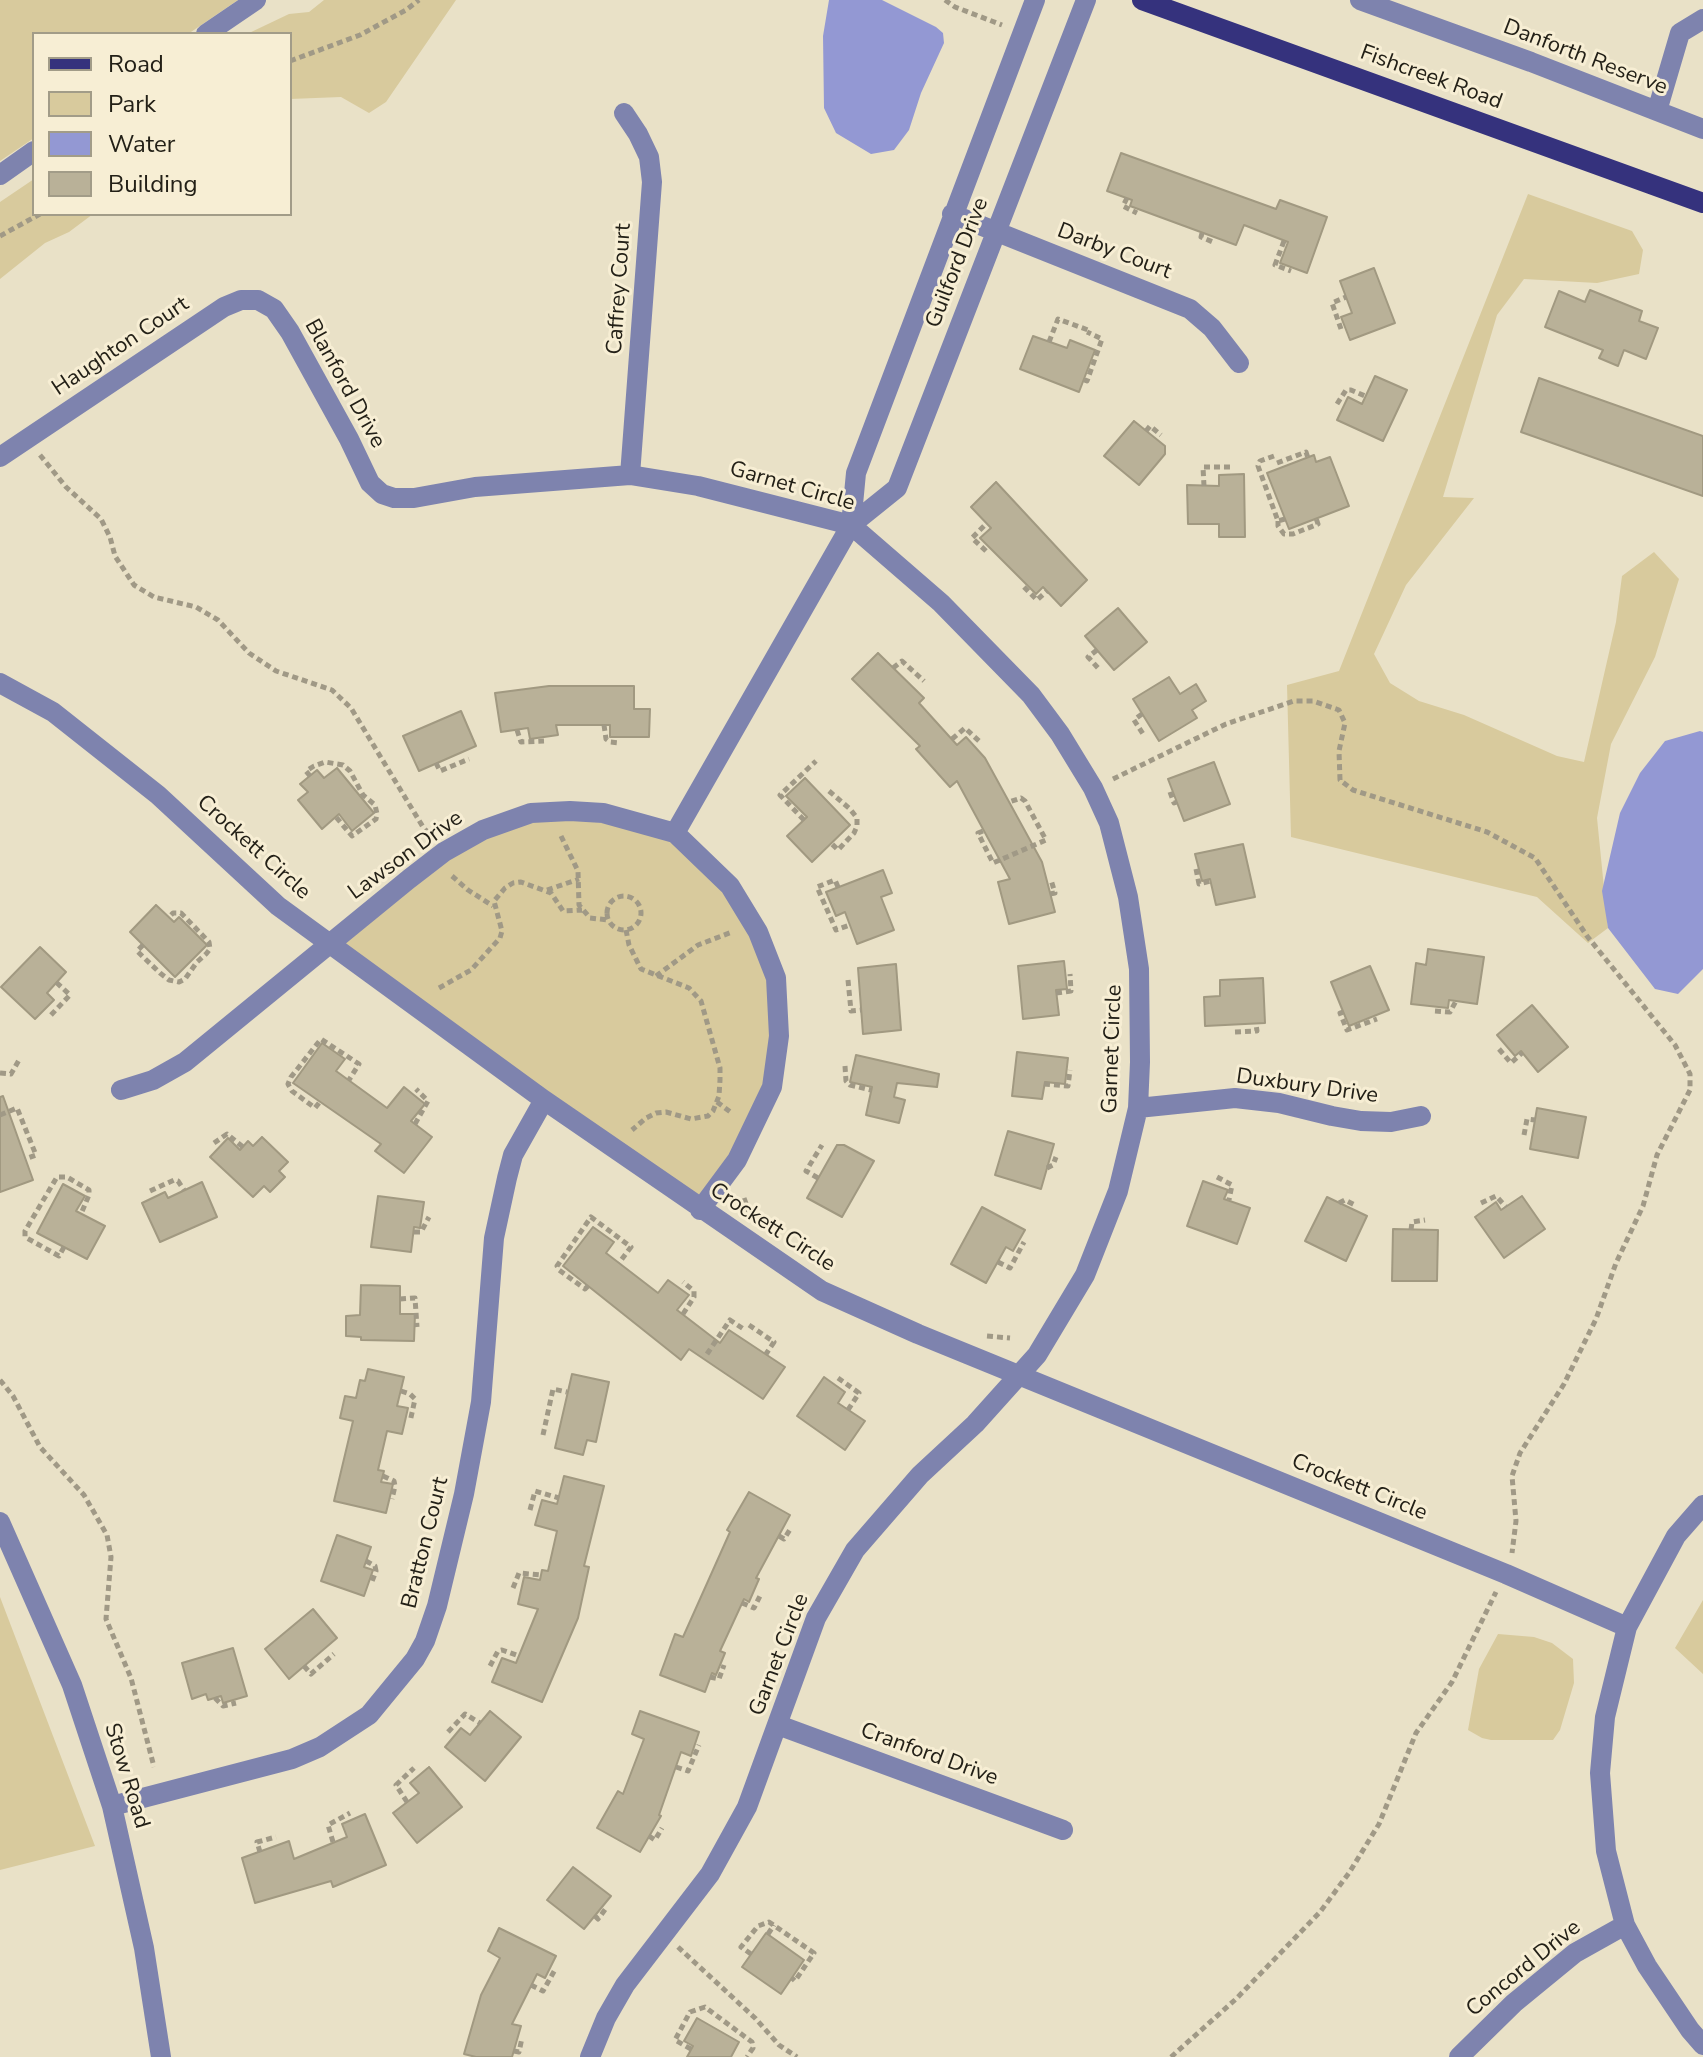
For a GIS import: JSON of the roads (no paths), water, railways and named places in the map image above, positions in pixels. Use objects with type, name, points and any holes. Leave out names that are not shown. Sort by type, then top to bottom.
[{"type":"main road","name":"Fishcreek Road","points":[[1142,0],[1703,203]]},
{"type":"street","points":[[209,32],[256,0]]},
{"type":"street","name":"Guilford Drive","points":[[851,525],[856,473],[1035,0]]},
{"type":"street","name":"Guilford Drive","points":[[675,833],[851,525],[897,488],[1086,0]]},
{"type":"street","name":"Danforth Reserve","points":[[1366,1],[1703,129]]},
{"type":"street","points":[[1657,111],[1680,33],[1703,19]]},
{"type":"street","name":"Caffrey Court","points":[[624,113],[649,157],[652,182],[630,475]]},
{"type":"street","points":[[0,175],[32,152]]},
{"type":"street","name":"Darby Court","points":[[952,214],[1190,309],[1212,328],[1239,363]]},
{"type":"street","name":"Haughton Court","points":[[0,457],[224,307],[241,300],[258,300],[274,309]]},
{"type":"street","name":"Blanford Drive","points":[[274,309],[349,439],[370,483]]},
{"type":"street","name":"Garnet Circle","points":[[370,483],[382,494],[394,498],[414,498],[475,487],[630,475],[698,486],[851,525],[941,603],[1009,671],[1060,734],[1093,788],[1109,823],[1128,897],[1139,969],[1138,1108],[1118,1191],[1085,1275],[1037,1355],[975,1424],[920,1475],[855,1550],[816,1618],[740,1820],[710,1874],[623,1988],[590,2057]]},
{"type":"street","name":"Crockett Circle","points":[[0,683],[53,712],[146,785],[278,906],[544,1100],[822,1291],[1019,1376],[1506,1574],[1627,1627]]},
{"type":"street","name":"Lawson Drive","points":[[121,1090],[153,1080],[185,1062],[444,852],[483,830],[531,813],[603,813],[675,833],[730,886],[758,932],[777,986],[779,1036],[772,1087],[737,1160],[700,1210]]},
{"type":"street","name":"Duxbury Drive","points":[[1138,1108],[1235,1098],[1279,1103],[1361,1121],[1391,1122],[1421,1116]]},
{"type":"street","name":"Bratton Court","points":[[112,1806],[292,1759],[320,1747],[369,1715],[415,1659],[425,1641],[451,1556],[481,1402],[494,1238],[507,1178],[513,1155],[544,1100]]},
{"type":"street","points":[[1703,1505],[1676,1536],[1627,1627],[1605,1717],[1600,1773],[1606,1851],[1625,1925],[1647,1966],[1703,2045]]},
{"type":"street","name":"Stow Road","points":[[0,1522],[72,1685],[112,1806],[132,1886],[161,2057]]},
{"type":"street","name":"Cranford Drive","points":[[778,1725],[1063,1830]]},
{"type":"street","name":"Concord Drive","points":[[1459,2057],[1514,2003],[1575,1953],[1625,1925]]},
{"type":"water","points":[[829,0],[882,0],[943,33],[944,43],[921,93],[909,130],[894,150],[871,154],[836,133],[824,108],[823,36]]},
{"type":"water","points":[[1703,732],[1703,969],[1678,994],[1655,989],[1608,928],[1602,891],[1620,813],[1640,773],[1665,741]]}]
